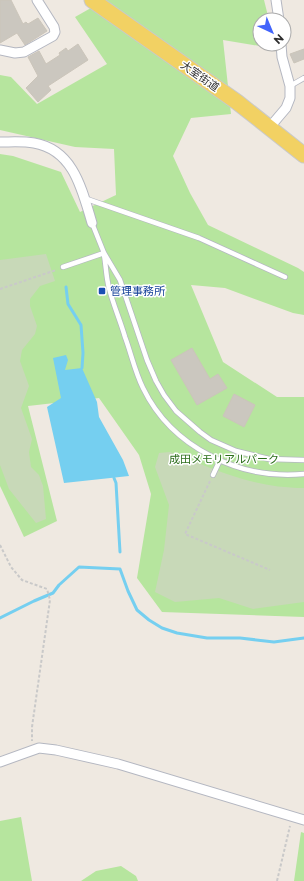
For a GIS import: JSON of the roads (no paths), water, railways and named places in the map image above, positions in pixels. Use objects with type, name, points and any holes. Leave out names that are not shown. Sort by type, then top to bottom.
[{"type":"main road","name":"大室街道","points":[[92,0],[237,102],[304,155]]},
{"type":"street","points":[[0,50],[15,53],[24,52],[53,36],[55,32],[54,27],[37,0]]},
{"type":"street","points":[[276,0],[278,12]]},
{"type":"street","points":[[269,128],[286,108],[290,98],[290,86],[282,52]]},
{"type":"street","points":[[0,142],[33,143],[44,146],[58,154],[70,166],[77,179],[92,223]]},
{"type":"street","points":[[0,762],[38,748],[56,750],[118,764],[304,820]]},
{"type":"lane","points":[[290,86],[304,78]]},
{"type":"lane","points":[[84,198],[199,238],[285,277]]},
{"type":"lane","points":[[92,223],[104,253],[120,280],[147,360],[156,381],[176,411],[188,423],[205,436],[236,451],[269,459],[304,460]]},
{"type":"lane","points":[[63,267],[104,253]]},
{"type":"lane","points":[[104,253],[108,286],[143,388],[160,414],[177,433],[202,451],[229,465],[253,471],[285,476],[304,474]]},
{"type":"lane","points":[[213,475],[220,460]]},
{"type":"water","points":[[66,355],[68,360],[65,370],[82,368],[97,402],[99,417],[123,460],[129,476],[64,483],[47,407],[61,398],[53,358]]},
{"type":"waterway","points":[[66,287],[68,304],[81,325],[83,353],[82,368]]},
{"type":"waterway","points":[[114,478],[116,483],[120,552]]},
{"type":"waterway","points":[[0,618],[53,593],[59,585],[79,567],[120,569],[137,610],[162,628],[177,633],[207,638],[240,638],[274,642],[304,638]]},
{"type":"place","name":"管理事務所","points":[[102,291]]},
{"type":"park label","name":"成田メモリアルパーク","points":[[224,459]]}]
